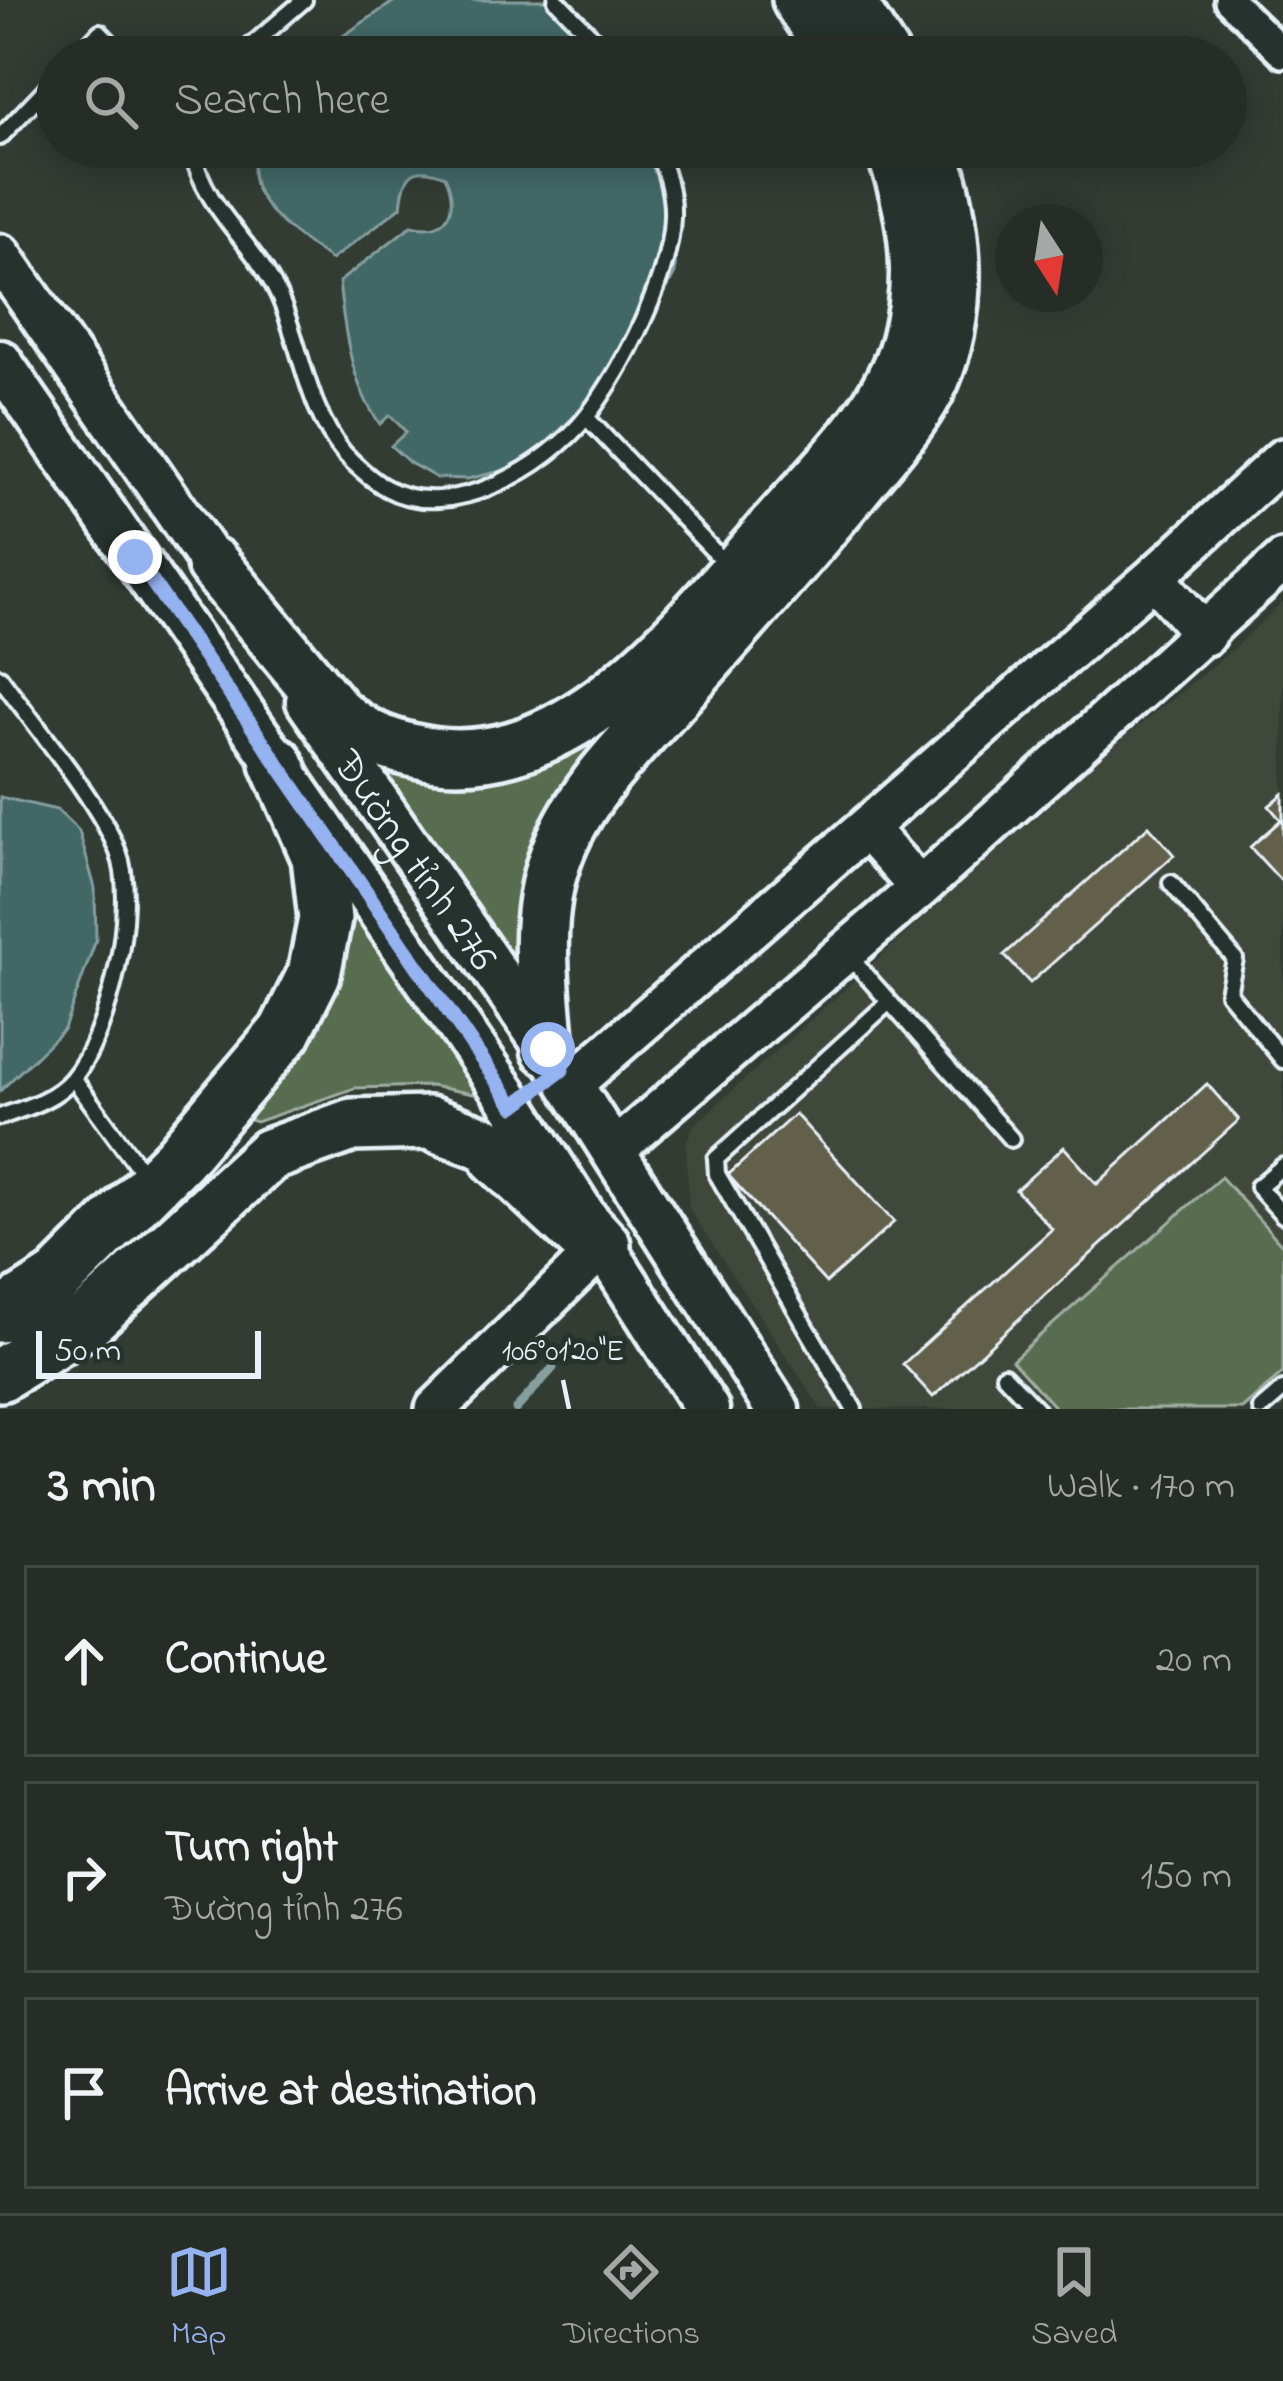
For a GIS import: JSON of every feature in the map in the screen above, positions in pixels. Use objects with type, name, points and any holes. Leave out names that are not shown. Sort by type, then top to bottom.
[{"type":"highway","points":[[799,0],[823,36]]},
{"type":"highway","points":[[847,0],[870,36]]},
{"type":"highway","points":[[212,564],[335,712],[380,743],[456,758],[526,744],[595,710],[626,686],[734,573],[874,412],[896,375],[913,309],[917,258],[899,168]]},
{"type":"highway","points":[[561,1068],[542,915],[556,855],[580,808],[619,757],[814,537],[886,449],[934,377],[951,299],[953,257],[938,168]]},
{"type":"highway","points":[[0,1316],[58,1279],[232,1099],[285,1032],[314,974],[325,919],[318,857],[277,763]]},
{"type":"highway","points":[[0,1375],[90,1319],[269,1155],[352,1125],[429,1123],[492,1146],[541,1177],[597,1253]]},
{"type":"main road","name":"Đường tỉnh 276","points":[[0,256],[561,1068],[777,1409]]},
{"type":"main road","name":"Đường tỉnh 276","points":[[0,362],[514,1106],[597,1253],[706,1409]]},
{"type":"main road","points":[[514,1106],[561,1068]]},
{"type":"street","points":[[1229,0],[1283,52]]},
{"type":"street","points":[[561,1068],[868,829],[1283,459]]},
{"type":"street","points":[[614,1150],[920,888],[1283,561]]},
{"type":"street","points":[[1154,577],[1204,635]]},
{"type":"street","points":[[868,829],[920,888]]},
{"type":"street","points":[[0,1396],[109,1325],[276,1174],[334,1143],[395,1132],[451,1140],[597,1253],[436,1409]]},
{"type":"lane","points":[[262,36],[304,0]]},
{"type":"lane","points":[[556,0],[591,36]]},
{"type":"lane","points":[[0,137],[36,99]]},
{"type":"lane","points":[[195,168],[216,209],[275,288],[293,329],[313,401],[344,452],[387,489],[419,497],[461,496],[504,483],[560,444],[586,417],[625,357],[670,242],[673,213],[664,168]]},
{"type":"lane","points":[[586,417],[734,573]]},
{"type":"lane","points":[[0,677],[91,804],[119,853],[127,899],[122,955],[86,1056],[73,1078],[54,1095],[0,1117]]},
{"type":"lane","points":[[1171,883],[1235,959],[1228,993],[1283,1060]]},
{"type":"lane","points":[[845,952],[1011,1139]]},
{"type":"lane","points":[[854,1409],[717,1174],[716,1159],[889,1002]]},
{"type":"lane","points":[[73,1078],[152,1185]]},
{"type":"lane","points":[[1283,1166],[1258,1186],[1283,1215]]},
{"type":"lane","points":[[1004,1375],[1036,1409]]},
{"type":"lane","points":[[1261,1409],[1283,1390]]},
{"type":"shaded area","points":[[1283,602],[1283,1409],[821,1409],[689,1209],[686,1143],[694,1125],[1114,746]]},
{"type":"green space","points":[[652,690],[522,999],[350,751],[394,764]]},
{"type":"green space","points":[[357,902],[495,1098],[431,1086],[355,1088],[256,1122],[243,1118],[306,1044],[340,981]]},
{"type":"green space","points":[[1221,1177],[1283,1246],[1283,1373],[1242,1409],[1056,1409],[1012,1360]]},
{"type":"water","points":[[396,0],[550,0],[585,36],[343,36]]},
{"type":"water","points":[[253,168],[661,168],[677,203],[675,273],[629,363],[534,455],[501,471],[468,479],[437,478],[391,446],[406,432],[390,415],[380,424],[370,409],[350,356],[339,282],[412,225],[443,222],[451,207],[445,176],[425,171],[412,174],[404,186],[401,207],[331,260],[273,213],[254,182]]},
{"type":"water","points":[[0,797],[57,810],[79,831],[95,888],[96,940],[64,1029],[0,1091]]},
{"type":"building","points":[[1283,794],[1283,883],[1250,847],[1281,820],[1269,806]]},
{"type":"building","points":[[1149,826],[1174,855],[1030,983],[1004,955]]},
{"type":"building","points":[[1207,1084],[1239,1120],[933,1397],[903,1364],[1052,1229],[1016,1190],[1064,1147],[1097,1184]]},
{"type":"building","points":[[795,1114],[894,1222],[826,1283],[728,1175]]},
{"type":"waterway","points":[[516,1409],[553,1368]]},
{"type":"route","points":[[135,557],[514,1106],[562,1070],[548,1049]]}]
